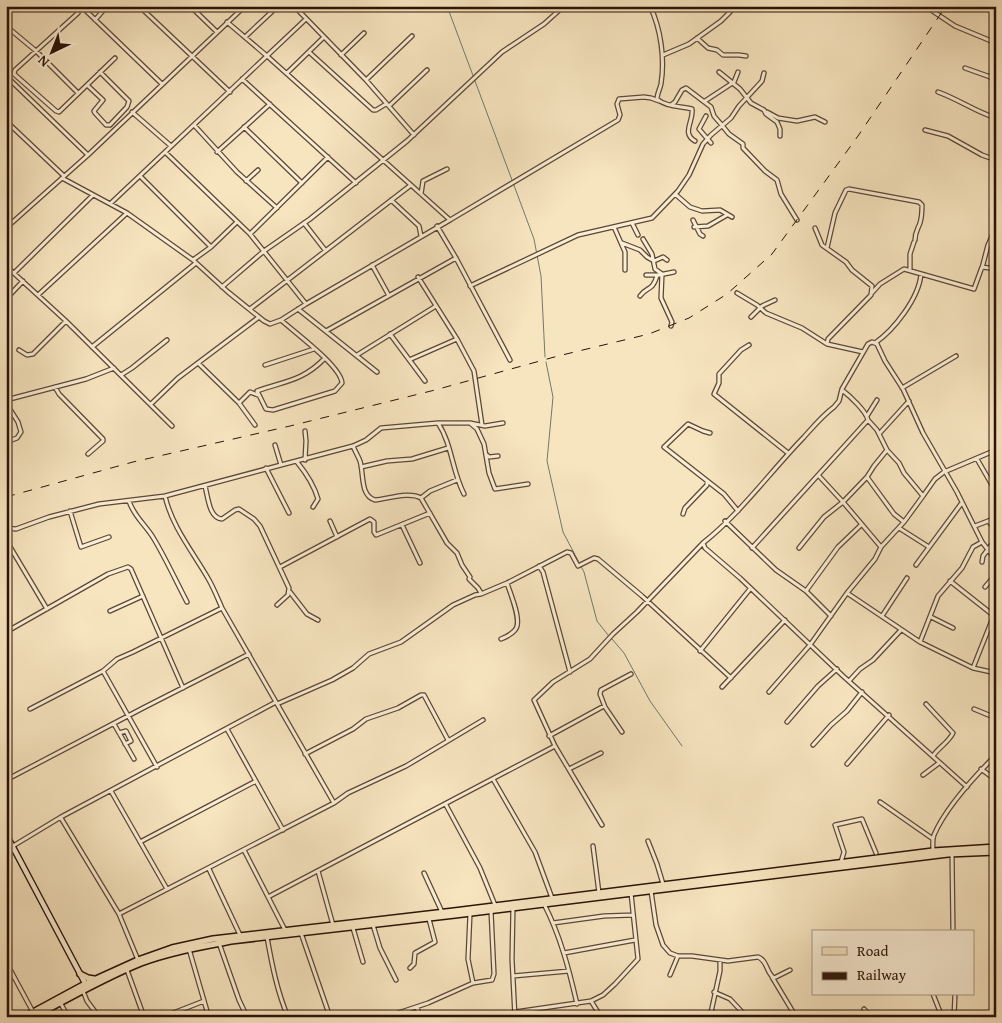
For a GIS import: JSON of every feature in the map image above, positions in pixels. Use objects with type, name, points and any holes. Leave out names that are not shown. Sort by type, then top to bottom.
[{"type":"main road","points":[[33,1014],[85,988],[127,970],[164,955],[189,949],[301,933],[470,914],[552,898],[599,892],[933,851],[996,847]]},
{"type":"main road","points":[[24,1017],[60,1002],[97,979],[138,960],[172,948],[213,939],[495,905],[544,904],[952,854],[996,852]]},
{"type":"main road","points":[[80,974],[88,978],[97,979]]},
{"type":"street","points":[[6,13],[12,6]]},
{"type":"street","points":[[81,6],[162,84]]},
{"type":"street","points":[[95,20],[107,6]]},
{"type":"street","points":[[139,6],[230,92]]},
{"type":"street","points":[[190,6],[217,32]]},
{"type":"street","points":[[6,228],[88,155],[245,6]]},
{"type":"street","points":[[245,37],[278,6]]},
{"type":"street","points":[[294,6],[366,80],[414,135]]},
{"type":"street","points":[[222,286],[264,251],[356,183],[414,135],[502,52],[544,24],[564,6]]},
{"type":"street","points":[[650,6],[656,18],[663,55],[661,84],[657,99],[659,101]]},
{"type":"street","points":[[663,55],[698,38],[721,21],[736,6]]},
{"type":"street","points":[[925,6],[955,26],[996,44]]},
{"type":"street","points":[[195,11],[201,8]]},
{"type":"street","points":[[199,15],[201,8]]},
{"type":"street","points":[[78,13],[15,70],[14,73],[58,112],[115,58]]},
{"type":"street","points":[[112,203],[306,19]]},
{"type":"street","points":[[227,22],[268,56],[450,220]]},
{"type":"street","points":[[6,26],[36,51],[78,93]]},
{"type":"street","points":[[341,55],[364,33]]},
{"type":"street","points":[[366,80],[412,36]]},
{"type":"street","points":[[287,73],[324,37]]},
{"type":"street","points":[[698,38],[708,48],[717,50],[723,55],[746,56]]},
{"type":"street","points":[[309,52],[370,108],[376,110],[388,105],[428,70]]},
{"type":"street","points":[[965,68],[994,79],[996,63]]},
{"type":"street","points":[[87,84],[103,100],[94,110],[95,113],[105,123],[110,125],[127,107],[129,101],[100,72]]},
{"type":"street","points":[[719,72],[745,94],[746,99],[778,118],[797,121],[814,117],[825,122]]},
{"type":"street","points":[[705,101],[732,83],[738,72]]},
{"type":"street","points":[[470,286],[578,235],[652,218],[675,194],[688,175],[696,157],[708,138],[731,118],[739,106],[762,81],[764,73]]},
{"type":"street","points":[[6,76],[88,155]]},
{"type":"street","points":[[242,79],[356,183]]},
{"type":"street","points":[[671,105],[682,90],[686,88],[712,107],[714,116],[729,134],[742,144],[743,148],[777,180],[781,194],[797,220]]},
{"type":"street","points":[[938,92],[996,118]]},
{"type":"street","points":[[6,121],[63,177],[127,213],[193,260],[259,317],[270,324],[281,320],[618,120],[620,115],[617,104],[619,99],[651,98],[671,105],[692,109],[693,115],[688,130],[689,137],[695,141]]},
{"type":"street","points":[[217,152],[270,104]]},
{"type":"street","points":[[764,110],[779,125],[780,136]]},
{"type":"street","points":[[132,112],[171,146]]},
{"type":"street","points":[[706,116],[699,129],[711,143]]},
{"type":"street","points":[[194,125],[217,152],[276,208]]},
{"type":"street","points":[[244,127],[302,183]]},
{"type":"street","points":[[925,130],[948,136],[982,155],[996,160]]},
{"type":"street","points":[[166,152],[250,234],[306,304]]},
{"type":"street","points":[[250,234],[328,157]]},
{"type":"street","points":[[421,194],[423,180],[447,169]]},
{"type":"street","points":[[246,181],[258,170]]},
{"type":"street","points":[[140,176],[211,246]]},
{"type":"street","points":[[250,309],[411,185]]},
{"type":"street","points":[[827,248],[835,213],[846,190],[849,188],[919,202],[922,205],[922,211],[910,254],[910,270]]},
{"type":"street","points":[[675,194],[690,207],[707,211],[720,210],[732,217]]},
{"type":"street","points":[[14,272],[93,195]]},
{"type":"street","points":[[391,200],[419,226],[422,236]]},
{"type":"street","points":[[38,295],[127,213]]},
{"type":"street","points":[[695,227],[708,226],[727,215]]},
{"type":"street","points":[[693,220],[695,227],[703,236]]},
{"type":"street","points":[[193,260],[237,222]]},
{"type":"street","points":[[304,223],[325,250]]},
{"type":"street","points":[[632,223],[638,235]]},
{"type":"street","points":[[437,226],[510,360]]},
{"type":"street","points":[[614,227],[622,243],[626,258],[625,270]]},
{"type":"street","points":[[827,344],[828,339],[874,290],[904,268],[974,289],[988,245],[996,227]]},
{"type":"street","points":[[815,228],[822,245],[846,262],[852,270],[872,286],[870,295]]},
{"type":"street","points":[[643,239],[652,254],[655,269],[662,274]]},
{"type":"street","points":[[622,243],[640,250],[654,261]]},
{"type":"street","points":[[326,331],[418,277],[456,258]]},
{"type":"street","points":[[654,261],[663,258],[667,260]]},
{"type":"street","points":[[92,347],[196,264]]},
{"type":"street","points":[[372,265],[388,294]]},
{"type":"street","points":[[6,266],[66,321],[172,426]]},
{"type":"street","points":[[982,268],[996,268]]},
{"type":"street","points":[[646,276],[657,276],[674,272]]},
{"type":"street","points":[[662,274],[660,285],[661,298],[672,322],[671,326]]},
{"type":"street","points":[[602,825],[549,736],[534,700],[551,684],[590,659],[703,543],[722,528],[788,453],[834,407],[841,396],[842,389],[868,344],[875,343],[897,323],[916,296],[921,274]]},
{"type":"street","points":[[640,296],[656,282],[657,276]]},
{"type":"street","points":[[418,277],[458,339],[474,371],[482,425]]},
{"type":"street","points":[[6,299],[23,281]]},
{"type":"street","points":[[737,293],[780,320],[802,328],[827,344],[863,352]]},
{"type":"street","points":[[750,317],[760,308],[775,300]]},
{"type":"street","points":[[357,355],[436,306]]},
{"type":"street","points":[[298,309],[377,372]]},
{"type":"street","points":[[151,404],[178,378],[259,317]]},
{"type":"street","points":[[281,320],[325,358],[342,379],[341,384],[335,391],[270,410],[266,409],[257,391],[300,377],[317,366],[325,358]]},
{"type":"street","points":[[19,350],[27,355],[33,354],[66,321]]},
{"type":"street","points":[[390,334],[425,381]]},
{"type":"street","points":[[409,360],[458,339]]},
{"type":"street","points":[[121,375],[168,340]]},
{"type":"street","points":[[875,343],[909,401],[922,433],[957,492],[961,504],[975,526],[982,542],[996,560]]},
{"type":"street","points":[[749,344],[719,374],[719,384],[714,394],[788,453]]},
{"type":"street","points":[[265,365],[314,348]]},
{"type":"street","points":[[902,388],[956,356]]},
{"type":"street","points":[[198,363],[239,403],[255,425]]},
{"type":"street","points":[[6,442],[17,438],[21,432],[18,422],[6,402],[95,376],[114,368]]},
{"type":"street","points":[[55,387],[103,438],[103,441],[88,454]]},
{"type":"street","points":[[842,389],[854,399],[879,434],[887,450],[892,453],[904,473],[923,496]]},
{"type":"street","points":[[239,403],[250,392],[258,395]]},
{"type":"street","points":[[752,548],[819,476],[868,418],[877,400]]},
{"type":"street","points":[[879,434],[909,401]]},
{"type":"street","points":[[6,528],[16,529],[70,511],[99,504],[165,496],[266,468],[305,460],[352,446],[366,440],[381,428],[438,423],[470,423],[485,426],[503,422]]},
{"type":"street","points":[[438,423],[443,431],[457,480],[464,494]]},
{"type":"street","points":[[470,423],[479,432],[495,489],[528,484]]},
{"type":"street","points":[[710,433],[688,424],[664,447],[730,500],[738,511]]},
{"type":"street","points":[[305,432],[305,460]]},
{"type":"street","points":[[275,445],[282,465]]},
{"type":"street","points":[[352,446],[361,468],[365,490],[371,499],[376,500],[398,496],[421,498],[447,542],[457,553],[470,577],[469,579],[481,594]]},
{"type":"street","points":[[361,468],[387,461],[412,459],[448,448]]},
{"type":"street","points":[[800,548],[824,517],[844,502],[867,477],[887,450]]},
{"type":"street","points":[[769,692],[810,645],[847,593],[875,559],[881,547],[904,522],[936,479],[944,472],[996,450]]},
{"type":"street","points":[[486,455],[498,456]]},
{"type":"street","points":[[977,459],[996,492]]},
{"type":"street","points":[[297,462],[304,471],[318,499],[313,507]]},
{"type":"street","points":[[266,468],[290,513]]},
{"type":"street","points":[[819,476],[844,502],[881,547]]},
{"type":"street","points":[[867,477],[894,514],[904,522]]},
{"type":"street","points":[[421,498],[430,491],[457,480]]},
{"type":"street","points":[[683,514],[686,508],[707,485],[707,481]]},
{"type":"street","points":[[205,486],[213,514],[216,518],[222,519],[239,509],[258,523],[280,567],[289,592],[308,614],[318,620]]},
{"type":"street","points":[[165,496],[170,514],[334,803]]},
{"type":"street","points":[[129,501],[138,521],[148,529],[156,542],[187,602]]},
{"type":"street","points":[[916,566],[961,504]]},
{"type":"street","points":[[70,511],[81,547],[109,537]]},
{"type":"street","points":[[280,567],[372,519],[376,535],[430,513]]},
{"type":"street","points":[[975,526],[996,518]]},
{"type":"street","points":[[330,521],[337,537]]},
{"type":"street","points":[[988,521],[996,530]]},
{"type":"street","points":[[726,522],[786,579],[806,591],[831,616]]},
{"type":"street","points":[[806,591],[838,547],[862,524]]},
{"type":"street","points":[[402,526],[420,563]]},
{"type":"street","points":[[899,528],[929,547]]},
{"type":"street","points":[[6,540],[47,609]]},
{"type":"street","points":[[982,562],[983,556],[994,544],[995,540]]},
{"type":"street","points":[[920,642],[938,596],[962,568],[973,548],[982,542]]},
{"type":"street","points":[[703,543],[705,548],[967,787]]},
{"type":"street","points":[[6,853],[61,818],[157,766],[276,703],[332,680],[353,668],[369,654],[401,642],[453,605],[475,594],[481,594],[507,583],[567,552],[571,553],[578,566],[598,558],[648,601],[731,678]]},
{"type":"street","points":[[539,566],[543,572],[570,672]]},
{"type":"street","points":[[6,632],[108,574],[127,567],[131,569],[182,688]]},
{"type":"street","points":[[985,587],[996,574]]},
{"type":"street","points":[[882,616],[908,578]]},
{"type":"street","points":[[950,581],[993,615]]},
{"type":"street","points":[[501,639],[513,632],[518,625],[507,583]]},
{"type":"street","points":[[700,651],[750,588]]},
{"type":"street","points":[[277,605],[289,592]]},
{"type":"street","points":[[847,593],[920,642],[973,668],[996,673]]},
{"type":"street","points":[[110,611],[143,596]]},
{"type":"street","points":[[30,710],[104,670],[117,659],[222,608]]},
{"type":"street","points":[[973,668],[996,610]]},
{"type":"street","points":[[931,617],[953,628]]},
{"type":"street","points":[[722,687],[784,620]]},
{"type":"street","points":[[850,681],[901,630]]},
{"type":"street","points":[[6,780],[249,654]]},
{"type":"street","points":[[787,722],[818,686],[837,669]]},
{"type":"street","points":[[104,670],[157,766]]},
{"type":"street","points":[[622,732],[605,707],[600,695],[601,690],[631,674]]},
{"type":"street","points":[[813,745],[847,711],[862,692]]},
{"type":"street","points":[[305,754],[353,729],[366,719],[398,708],[421,695],[424,695],[448,740]]},
{"type":"street","points":[[926,704],[952,733],[950,738],[933,756]]},
{"type":"street","points":[[549,736],[605,707]]},
{"type":"street","points":[[974,708],[996,718]]},
{"type":"street","points":[[847,764],[889,715]]},
{"type":"street","points":[[118,914],[209,869],[334,803],[348,793],[406,766],[483,720]]},
{"type":"street","points":[[114,724],[134,759]]},
{"type":"street","points":[[227,729],[283,830]]},
{"type":"street","points":[[119,734],[126,731],[128,734],[131,740],[125,744]]},
{"type":"street","points":[[268,897],[555,746]]},
{"type":"street","points":[[568,770],[601,753]]},
{"type":"street","points":[[933,851],[933,839],[954,803],[981,769],[996,755]]},
{"type":"street","points":[[923,775],[939,762]]},
{"type":"street","points":[[981,769],[996,780]]},
{"type":"street","points":[[492,779],[535,852],[552,898]]},
{"type":"street","points":[[140,842],[256,782]]},
{"type":"street","points":[[111,791],[167,889]]},
{"type":"street","points":[[880,802],[933,839]]},
{"type":"street","points":[[446,805],[480,868],[495,905]]},
{"type":"street","points":[[61,818],[118,914],[138,960]]},
{"type":"street","points":[[841,862],[844,852],[835,825],[862,819],[876,853]]},
{"type":"street","points":[[6,834],[80,974],[87,1001],[99,1017]]},
{"type":"street","points":[[648,841],[658,864],[663,884]]},
{"type":"street","points":[[592,846],[599,892]]},
{"type":"street","points":[[244,850],[285,930]]},
{"type":"street","points":[[952,854],[953,930]]},
{"type":"street","points":[[209,869],[240,935]]},
{"type":"street","points":[[318,871],[333,925]]},
{"type":"street","points":[[424,873],[442,912]]},
{"type":"street","points":[[651,891],[656,925],[663,944],[670,953],[678,956],[736,961],[758,956],[765,962],[796,1017]]},
{"type":"street","points":[[513,905],[515,1014],[591,1001],[603,995],[636,962],[638,959],[631,893]]},
{"type":"street","points":[[544,904],[564,954],[577,1004]]},
{"type":"street","points":[[386,1017],[428,1003],[473,983],[494,979],[491,911]]},
{"type":"street","points":[[470,914],[468,959],[473,983]]},
{"type":"street","points":[[553,923],[604,916],[633,915]]},
{"type":"street","points":[[410,968],[414,964],[415,953],[435,942],[429,918]]},
{"type":"street","points":[[373,925],[380,948],[396,980]]},
{"type":"street","points":[[353,928],[363,962]]},
{"type":"street","points":[[301,933],[330,1017]]},
{"type":"street","points":[[267,938],[274,975],[288,1017]]},
{"type":"street","points":[[564,954],[635,940]]},
{"type":"street","points":[[219,944],[247,1017]]},
{"type":"street","points":[[189,949],[207,1011]]},
{"type":"street","points":[[670,975],[678,956]]},
{"type":"street","points":[[710,1017],[720,971],[720,960]]},
{"type":"street","points":[[6,962],[33,1014]]},
{"type":"street","points":[[127,970],[144,1017]]},
{"type":"street","points":[[772,977],[776,978],[790,970]]},
{"type":"street","points":[[513,976],[569,971]]},
{"type":"street","points":[[714,992],[730,999],[743,1013]]},
{"type":"street","points":[[934,996],[942,1017]]},
{"type":"street","points":[[954,1017],[955,996]]},
{"type":"street","points":[[168,1015],[204,1001]]},
{"type":"street","points":[[591,1001],[601,1017]]},
{"type":"street","points":[[60,1002],[68,1017]]},
{"type":"street","points":[[417,1007],[420,1017]]},
{"type":"street","points":[[864,1010],[872,1017]]},
{"type":"waterway","points":[[447,6],[534,239],[541,276],[545,357]]},
{"type":"waterway","points":[[546,362],[553,397],[547,461],[563,532],[584,572],[597,621],[608,635]]},
{"type":"waterway","points":[[612,639],[624,653],[650,701],[682,746]]},
{"type":"railway","points":[[6,497],[133,462],[290,426],[649,334],[689,318],[727,294],[772,254],[858,136],[946,6]]}]
